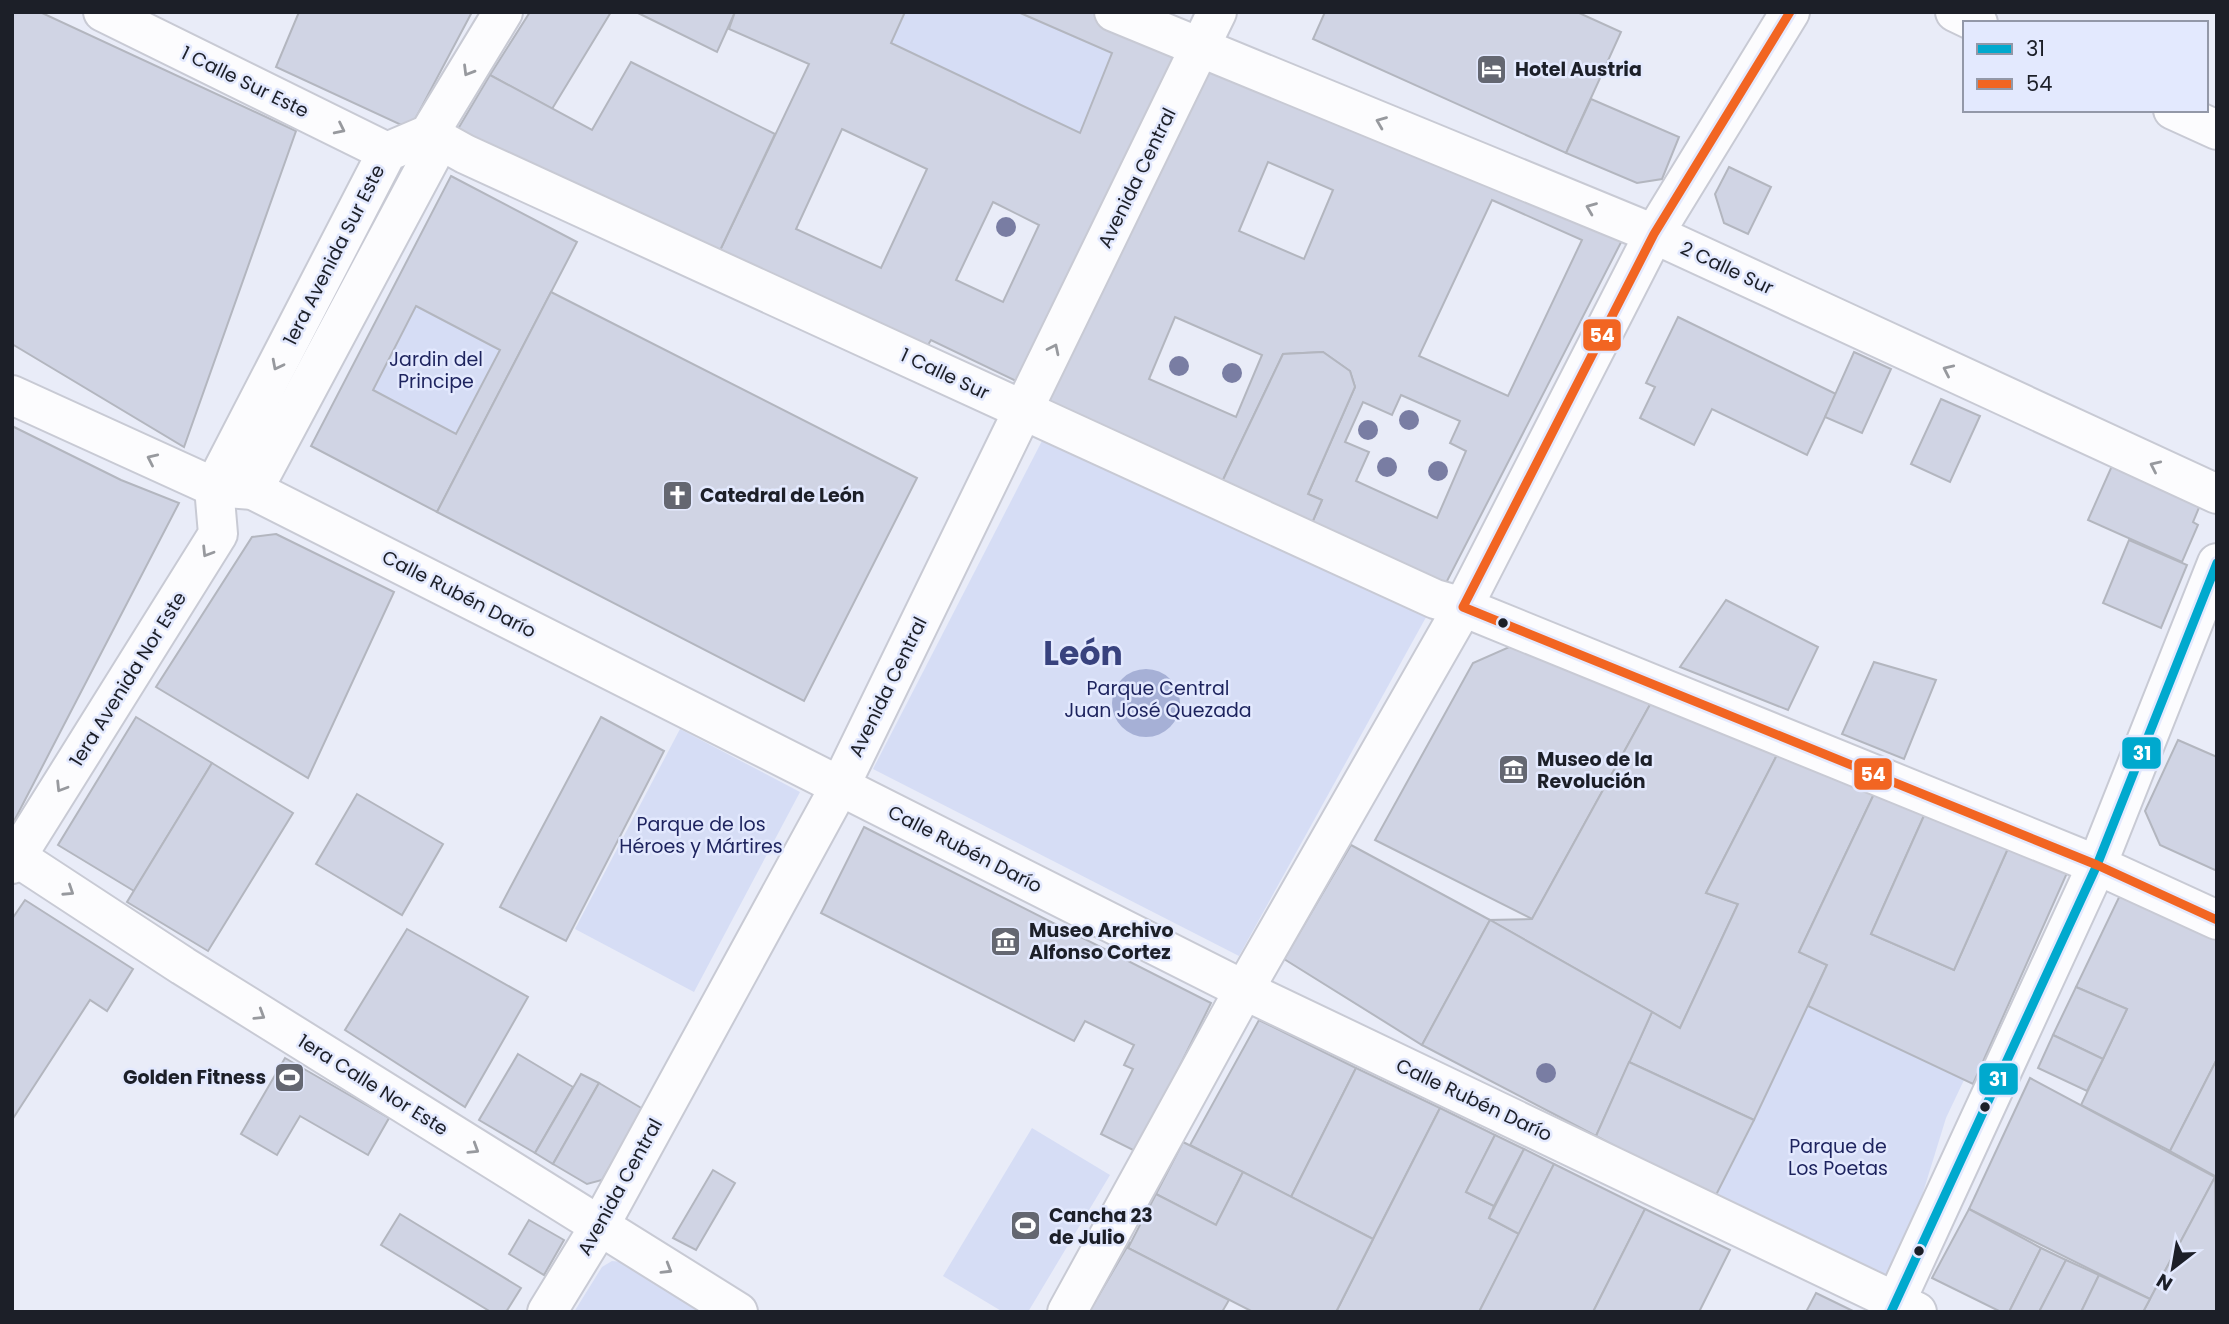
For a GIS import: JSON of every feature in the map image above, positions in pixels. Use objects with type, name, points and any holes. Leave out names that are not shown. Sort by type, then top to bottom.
[{"type":"street","name":"1 Calle Sur Este","points":[[103,12],[387,152]]},
{"type":"street","points":[[253,491],[434,138],[503,12]]},
{"type":"street","name":"2 Calle Sur","points":[[1114,12],[1654,234],[2217,495]]},
{"type":"street","name":"Avenida Central","points":[[547,1312],[599,1227],[840,786],[1217,12]]},
{"type":"street","points":[[1067,1312],[1244,990],[1463,607],[1654,234],[1790,12]]},
{"type":"street","points":[[1955,12],[1974,21]]},
{"type":"street","points":[[2177,112],[2217,130]]},
{"type":"street","name":"1era Avenida Sur Este","points":[[214,487],[387,152],[434,138]]},
{"type":"street","name":"1 Calle Sur","points":[[434,138],[1435,599],[1463,607],[2097,865],[2217,920]]},
{"type":"street","name":"Calle Rubén Darío","points":[[12,395],[214,487],[253,491],[1244,990],[1901,1308]]},
{"type":"street","name":"1era Avenida Nor Este","points":[[14,858],[218,534],[214,487]]},
{"type":"street","points":[[1901,1308],[2097,865],[2217,563]]},
{"type":"street","name":"1era Calle Nor Este","points":[[14,858],[738,1312]]},
{"type":"green space","points":[[905,12],[1018,12],[1112,53],[1080,133],[891,43]]},
{"type":"green space","name":"Jardin del Principe","points":[[416,306],[500,350],[456,434],[373,390]]},
{"type":"green space","name":"Parque Central Juan José Quezada","points":[[1044,437],[1430,610],[1239,956],[873,769]]},
{"type":"green space","name":"Parque de los Héroes y Mártires","points":[[680,729],[800,792],[694,992],[575,929]]},
{"type":"green space","name":"Parque de Los Poetas","points":[[1808,1006],[1964,1080],[1946,1118],[1896,1280],[1869,1288],[1714,1199]]},
{"type":"green space","name":"Cancha 23 de Julio","points":[[1032,1128],[1110,1175],[1028,1312],[1003,1312],[943,1276]]},
{"type":"green space","points":[[612,1261],[624,1262],[711,1312],[574,1312],[602,1267]]},
{"type":"shaded area","points":[[1153,669],[1174,684],[1180,696],[1178,716],[1170,727],[1153,737],[1139,737],[1122,727],[1114,716],[1112,696],[1122,679],[1133,671]]},
{"type":"building","points":[[12,12],[40,12],[296,131],[184,447],[12,344]]},
{"type":"building","points":[[299,12],[472,12],[410,129],[276,67]]},
{"type":"building","points":[[530,12],[611,12],[552,109],[490,75]]},
{"type":"building","points":[[636,12],[735,12],[717,52]]},
{"type":"building","points":[[735,12],[905,12],[891,43],[1080,133],[1112,53],[1018,12],[1122,12],[1185,38],[1016,381],[931,340],[920,358],[714,263],[809,64],[729,29]],"holes":[[[842,129],[927,169],[881,268],[796,229]],[[993,202],[1039,225],[1003,302],[956,280]]]},
{"type":"building","name":"Hotel Austria","points":[[1325,12],[1577,12],[1621,32],[1566,153],[1313,39]]},
{"type":"building","points":[[1219,50],[1633,219],[1446,583],[1312,523],[1322,500],[1308,494],[1355,387],[1350,371],[1323,352],[1283,354],[1221,484],[1044,402]],"holes":[[[1268,162],[1333,190],[1304,259],[1239,231]],[[1492,200],[1582,240],[1508,396],[1419,356]],[[1175,317],[1262,355],[1236,417],[1149,379]],[[1401,395],[1460,421],[1450,443],[1466,451],[1437,518],[1356,481],[1369,452],[1345,442],[1363,402],[1392,415]]]},
{"type":"building","points":[[631,62],[775,134],[714,263],[452,139],[490,75],[592,130]]},
{"type":"building","points":[[1591,99],[1679,137],[1662,179],[1637,183],[1566,153]]},
{"type":"building","points":[[1729,167],[1771,187],[1748,234],[1724,223],[1715,194]]},
{"type":"building","points":[[451,176],[577,242],[437,512],[311,446]],"holes":[[[416,306],[500,350],[456,434],[373,390]]]},
{"type":"building","name":"Catedral de León","points":[[551,292],[917,478],[804,701],[437,512]]},
{"type":"building","points":[[1678,317],[1836,394],[1807,455],[1712,409],[1694,445],[1640,418],[1655,387],[1646,383]]},
{"type":"building","points":[[1323,352],[1350,371],[1355,387],[1308,494],[1322,500],[1312,523],[1221,484],[1283,354]]},
{"type":"building","points":[[1854,352],[1891,369],[1862,433],[1825,417]]},
{"type":"building","points":[[1941,399],[1980,416],[1950,482],[1911,464]]},
{"type":"building","points":[[12,426],[121,480],[179,503],[12,825]]},
{"type":"building","points":[[2115,459],[2203,498],[2193,522],[2198,525],[2182,562],[2088,520]]},
{"type":"building","points":[[276,534],[394,592],[308,778],[156,687],[252,537]]},
{"type":"building","points":[[2129,540],[2187,565],[2161,628],[2103,603]]},
{"type":"building","points":[[1726,600],[1818,647],[1788,710],[1680,667]]},
{"type":"building","name":"Museo de la Revolución","points":[[1516,644],[1652,701],[1532,919],[1375,840],[1473,663]]},
{"type":"building","points":[[1874,662],[1936,680],[1904,759],[1842,734]]},
{"type":"building","points":[[1652,701],[1778,753],[1706,893],[1738,904],[1680,1028],[1490,920],[1532,919]]},
{"type":"building","points":[[136,717],[212,763],[134,891],[58,845]]},
{"type":"building","points":[[601,717],[664,751],[566,941],[500,907]]},
{"type":"building","points":[[2178,740],[2217,757],[2217,871],[2160,845],[2145,811]]},
{"type":"building","points":[[1778,753],[1874,794],[1799,952],[1827,965],[1754,1120],[1629,1062],[1652,1012],[1680,1028],[1738,904],[1706,893]]},
{"type":"building","points":[[212,763],[293,813],[208,951],[127,902]]},
{"type":"building","points":[[357,794],[443,844],[402,915],[316,864]]},
{"type":"building","points":[[1874,794],[1927,809],[1871,934],[1954,970],[2009,846],[2067,873],[1973,1084],[1808,1006],[1827,965],[1799,952]]},
{"type":"building","points":[[1927,809],[2009,846],[1954,970],[1871,934]]},
{"type":"building","points":[[864,827],[1211,1003],[1137,1152],[1101,1134],[1133,1069],[1124,1065],[1134,1045],[1085,1021],[1074,1041],[821,913]]},
{"type":"building","points":[[1351,845],[1490,920],[1422,1045],[1284,959]]},
{"type":"building","points":[[2122,891],[2217,934],[2217,1059],[2170,1151],[2081,1105],[2127,1009],[2076,987]]},
{"type":"building","points":[[25,900],[133,969],[107,1011],[90,1000],[12,1120],[12,919]]},
{"type":"building","points":[[1490,920],[1652,1012],[1596,1136],[1422,1045]]},
{"type":"building","points":[[407,929],[528,997],[465,1107],[345,1030]]},
{"type":"building","points":[[2076,987],[2127,1009],[2103,1059],[2053,1035]]},
{"type":"building","points":[[1259,1020],[1356,1068],[1291,1197],[1190,1145]]},
{"type":"building","points":[[2053,1035],[2103,1059],[2087,1091],[2038,1068]]},
{"type":"building","points":[[518,1054],[573,1087],[535,1153],[479,1120]]},
{"type":"building","points":[[285,1058],[389,1118],[368,1155],[300,1116],[277,1155],[241,1134]]},
{"type":"building","points":[[2217,1059],[2217,1177],[2170,1151]]},
{"type":"building","points":[[1629,1062],[1754,1120],[1714,1199],[1596,1136]]},
{"type":"building","points":[[1356,1068],[1440,1108],[1373,1239],[1291,1197]]},
{"type":"building","points":[[581,1074],[599,1083],[553,1164],[535,1153]]},
{"type":"building","points":[[2030,1078],[2215,1177],[2150,1299],[1969,1209]]},
{"type":"building","points":[[599,1083],[643,1109],[602,1180],[587,1184],[553,1164]]},
{"type":"building","points":[[1440,1108],[1495,1135],[1466,1192],[1494,1206],[1489,1218],[1519,1234],[1479,1312],[1336,1312]]},
{"type":"building","points":[[1495,1135],[1524,1149],[1494,1206],[1466,1192]]},
{"type":"building","points":[[1183,1142],[1243,1172],[1216,1225],[1156,1194]]},
{"type":"building","points":[[1524,1149],[1554,1164],[1519,1234],[1489,1218]]},
{"type":"building","points":[[1554,1164],[1645,1209],[1593,1312],[1479,1312]]},
{"type":"building","points":[[713,1170],[735,1183],[696,1250],[673,1238]]},
{"type":"building","points":[[1243,1172],[1373,1239],[1336,1312],[1253,1312],[1128,1248],[1156,1194],[1216,1225]]},
{"type":"building","points":[[2215,1177],[2217,1312],[2143,1312],[2150,1299]]},
{"type":"building","points":[[1645,1209],[1730,1250],[1699,1312],[1593,1312]]},
{"type":"building","points":[[1969,1209],[2041,1248],[2009,1312],[2001,1312],[1932,1278]]},
{"type":"building","points":[[400,1214],[521,1288],[506,1312],[491,1312],[381,1245]]},
{"type":"building","points":[[529,1220],[564,1240],[544,1275],[509,1254]]},
{"type":"building","points":[[1130,1242],[1128,1248],[1229,1300],[1222,1312],[1089,1312]]},
{"type":"building","points":[[2041,1248],[2066,1260],[2039,1312],[2009,1312]]},
{"type":"building","points":[[2066,1260],[2099,1275],[2081,1312],[2039,1312]]},
{"type":"building","points":[[2099,1275],[2150,1299],[2143,1312],[2081,1312]]},
{"type":"building","points":[[1816,1293],[1855,1312],[1806,1312]]},
{"type":"transit line","name":"54","points":[[1790,12],[1654,234],[1463,607],[2097,865],[2217,920]]},
{"type":"transit line","name":"31","points":[[1891,1312],[2097,865],[2217,563]]},
{"type":"place","name":"Hotel Austria","points":[[1492,69]]},
{"type":"place","name":"Catedral de León","points":[[677,495]]},
{"type":"place","name":"Museo de la Revolución","points":[[1514,770]]},
{"type":"place","name":"Museo Archivo Alfonso Cortez","points":[[1006,941]]},
{"type":"place","name":"Golden Fitness","points":[[289,1077]]},
{"type":"place","name":"Cancha 23 de Julio","points":[[1026,1226]]},
{"type":"district","name":"León","points":[[1083,653]]}]
